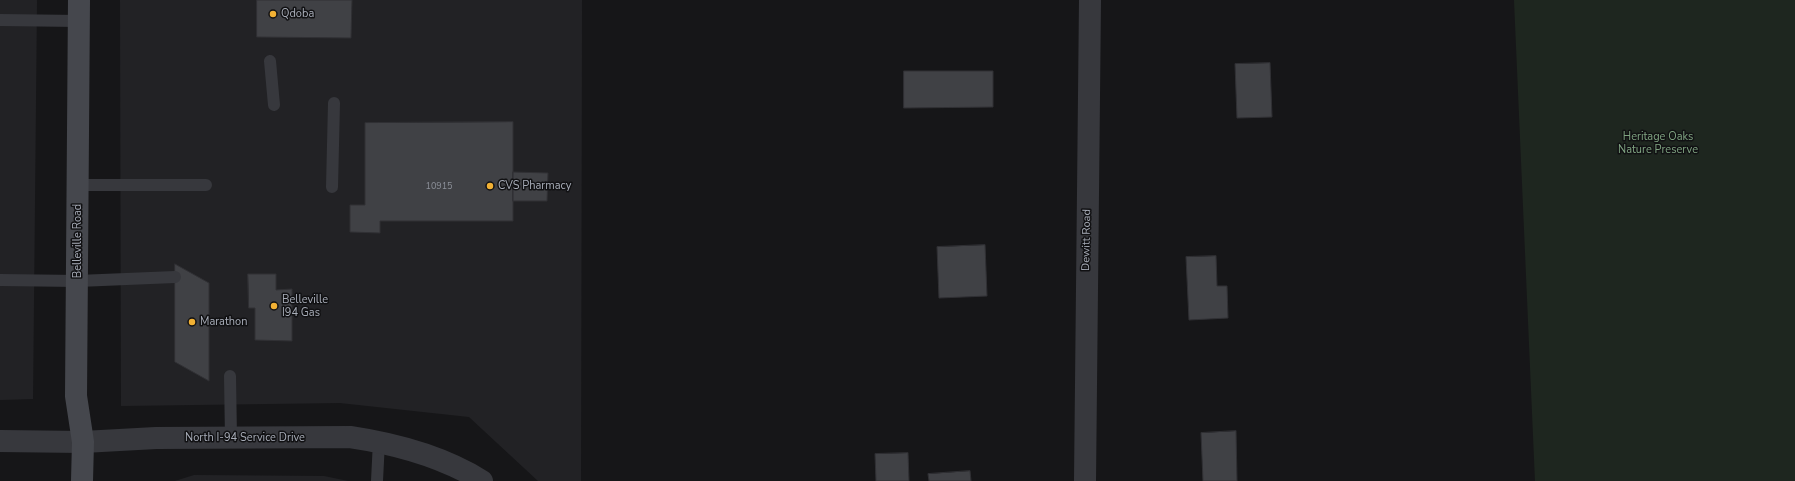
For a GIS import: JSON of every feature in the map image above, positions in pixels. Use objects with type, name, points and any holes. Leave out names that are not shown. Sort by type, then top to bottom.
[{"type":"main road","name":"Belleville Road","points":[[79,11],[76,396],[83,442],[82,481]]},
{"type":"street","name":"Dewitt Road","points":[[1084,481],[1090,0]]},
{"type":"street","name":"North I-94 Service Drive","points":[[0,441],[83,442],[156,438],[350,437],[379,441],[416,450],[444,460],[482,481]]},
{"type":"lane","points":[[0,20],[79,11]]},
{"type":"lane","points":[[270,61],[274,106]]},
{"type":"lane","points":[[332,187],[334,103]]},
{"type":"lane","points":[[77,185],[206,185]]},
{"type":"lane","points":[[0,280],[78,281],[175,277]]},
{"type":"lane","points":[[230,376],[231,438]]},
{"type":"lane","points":[[377,481],[379,441]]},
{"type":"shaded area","points":[[0,0],[37,0],[33,399],[0,400]]},
{"type":"shaded area","points":[[120,0],[582,0],[581,481],[538,481],[469,417],[340,403],[121,406]]},
{"type":"shaded area","points":[[194,475],[324,476],[348,481],[175,481]]},
{"type":"green space","name":"Heritage Oaks Nature Preserve","points":[[1514,0],[1795,0],[1795,481],[1535,481]]},
{"type":"building","points":[[257,0],[352,0],[351,38],[257,37]]},
{"type":"building","points":[[1270,63],[1272,117],[1237,118],[1235,64]]},
{"type":"building","points":[[904,71],[993,71],[993,107],[904,108]]},
{"type":"building","name":"CVS Pharmacy","points":[[513,122],[513,221],[380,221],[380,233],[350,232],[350,205],[365,205],[365,123]]},
{"type":"building","points":[[513,172],[548,173],[547,201],[513,201]]},
{"type":"building","points":[[985,245],[987,296],[939,298],[937,247]]},
{"type":"building","points":[[1216,256],[1217,286],[1227,286],[1228,318],[1189,320],[1186,257]]},
{"type":"building","name":"Marathon","points":[[175,264],[209,283],[209,381],[175,362]]},
{"type":"building","points":[[248,274],[276,274],[276,290],[292,289],[292,341],[255,340],[255,308],[249,308]]},
{"type":"building","points":[[1236,431],[1237,481],[1203,481],[1201,433]]},
{"type":"building","points":[[908,453],[909,481],[876,481],[875,454]]},
{"type":"building","points":[[970,471],[971,481],[929,481],[928,474]]},
{"type":"place","name":"Qdoba","points":[[273,14]]},
{"type":"place","name":"CVS Pharmacy","points":[[490,186]]},
{"type":"place","name":"Belleville I94 Gas","points":[[274,306]]},
{"type":"place","name":"Marathon","points":[[192,322]]}]
